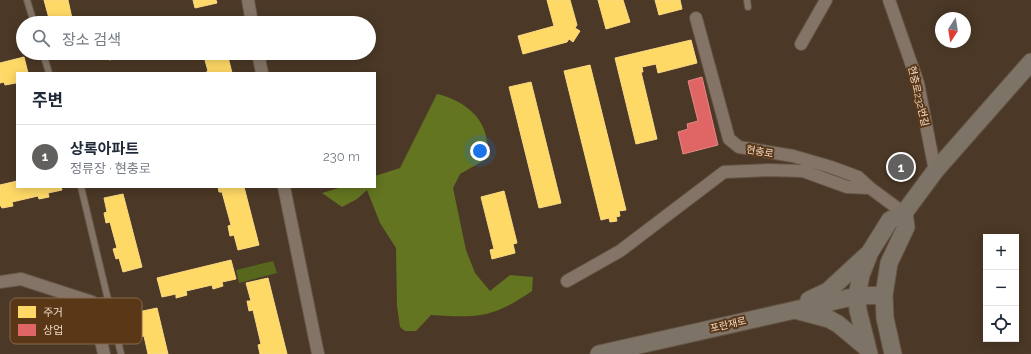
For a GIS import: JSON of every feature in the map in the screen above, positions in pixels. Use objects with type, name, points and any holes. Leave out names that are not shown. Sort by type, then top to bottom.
[{"type":"street","points":[[248,0],[251,16]]},
{"type":"street","points":[[801,44],[826,0]]},
{"type":"street","name":"현충로232번길","points":[[889,0],[918,83],[935,171]]},
{"type":"street","name":"현충로","points":[[696,18],[729,139],[739,147],[792,156],[831,167],[858,177],[870,188],[904,213]]},
{"type":"street","points":[[259,60],[262,72]]},
{"type":"street","points":[[868,351],[858,310],[857,296],[861,275],[870,252],[890,220],[904,213],[935,171],[1031,62]]},
{"type":"street","points":[[567,281],[620,251],[724,172],[768,170],[803,171],[847,187],[870,188]]},
{"type":"street","points":[[284,188],[318,354]]},
{"type":"street","points":[[893,354],[885,318],[884,295],[889,263],[906,227],[904,213]]},
{"type":"street","points":[[791,309],[828,291],[870,252]]},
{"type":"street","points":[[0,282],[21,279],[80,298]]},
{"type":"street","name":"포란재로","points":[[599,354],[791,309],[857,296],[884,295]]},
{"type":"street","points":[[791,309],[829,319],[838,324],[868,351]]},
{"type":"street","points":[[102,344],[104,354]]},
{"type":"lane","points":[[27,0],[32,16]]},
{"type":"lane","points":[[747,0],[748,7]]},
{"type":"lane","points":[[45,60],[49,72]]},
{"type":"lane","points":[[82,188],[109,298]]},
{"type":"lane","points":[[119,344],[121,354]]},
{"type":"green space","points":[[437,94],[451,98],[470,110],[483,127],[490,157],[460,174],[453,188],[466,250],[475,273],[490,291],[510,275],[533,277],[532,291],[506,307],[484,314],[473,316],[431,315],[416,331],[405,331],[400,327],[397,306],[396,248],[380,223],[367,190],[357,199],[342,207],[322,193],[339,188],[376,188],[376,176],[400,168]]},
{"type":"green space","points":[[273,261],[277,273],[239,283],[236,270]]},
{"type":"building: 주거","points":[[44,0],[68,0],[71,16],[48,16]]},
{"type":"building: 주거","points":[[193,0],[216,0],[217,3],[195,8]]},
{"type":"building: 주거","points":[[547,0],[570,0],[577,25],[575,28],[580,31],[573,42],[569,39],[567,42],[523,54],[518,36],[554,26]]},
{"type":"building: 주거","points":[[598,0],[623,0],[630,22],[606,29]]},
{"type":"building: 주거","points":[[655,0],[680,0],[682,9],[659,15]]},
{"type":"building: 주거","points":[[691,40],[697,63],[658,73],[656,64],[642,67],[643,72],[641,72],[657,139],[636,144],[615,58]]},
{"type":"building: 주거","points":[[16,59],[25,60],[28,72],[16,72],[16,83],[5,85],[4,82],[0,83],[0,63]]},
{"type":"building: 주거","points":[[205,60],[229,60],[232,72],[206,72],[208,71]]},
{"type":"building: 주거","points":[[590,65],[626,210],[619,211],[620,216],[616,217],[617,221],[610,222],[609,218],[601,220],[564,71]]},
{"type":"building: 주거","points":[[531,82],[561,203],[539,208],[509,87]]},
{"type":"building: 주거","points":[[16,181],[16,188],[61,188],[62,190],[48,193],[49,197],[39,199],[38,196],[12,202],[13,206],[2,208],[0,205],[0,185]]},
{"type":"building: 주거","points":[[218,188],[244,188],[259,245],[238,250],[234,235],[230,236],[228,226],[231,225],[222,192],[219,192]]},
{"type":"building: 주거","points":[[504,191],[517,243],[513,244],[515,253],[492,259],[490,250],[494,249],[481,197]]},
{"type":"building: 주거","points":[[123,194],[142,267],[123,272],[119,258],[116,259],[113,249],[117,248],[110,222],[106,223],[104,213],[107,212],[104,198]]},
{"type":"building: 주거","points":[[231,260],[236,279],[222,282],[223,286],[213,289],[212,285],[186,291],[187,295],[176,298],[176,294],[162,297],[157,278]]},
{"type":"building: 주거","points":[[268,278],[287,354],[260,354],[258,345],[261,344],[253,310],[249,311],[247,301],[251,301],[246,283]]},
{"type":"building: 주거","points":[[157,308],[168,354],[148,354],[144,336],[142,336],[142,311]]},
{"type":"building: 상업","points":[[702,77],[718,145],[683,154],[678,132],[688,129],[687,124],[698,121],[688,81]]},
{"type":"place","name":"상록아파트","points":[[901,167]]}]
